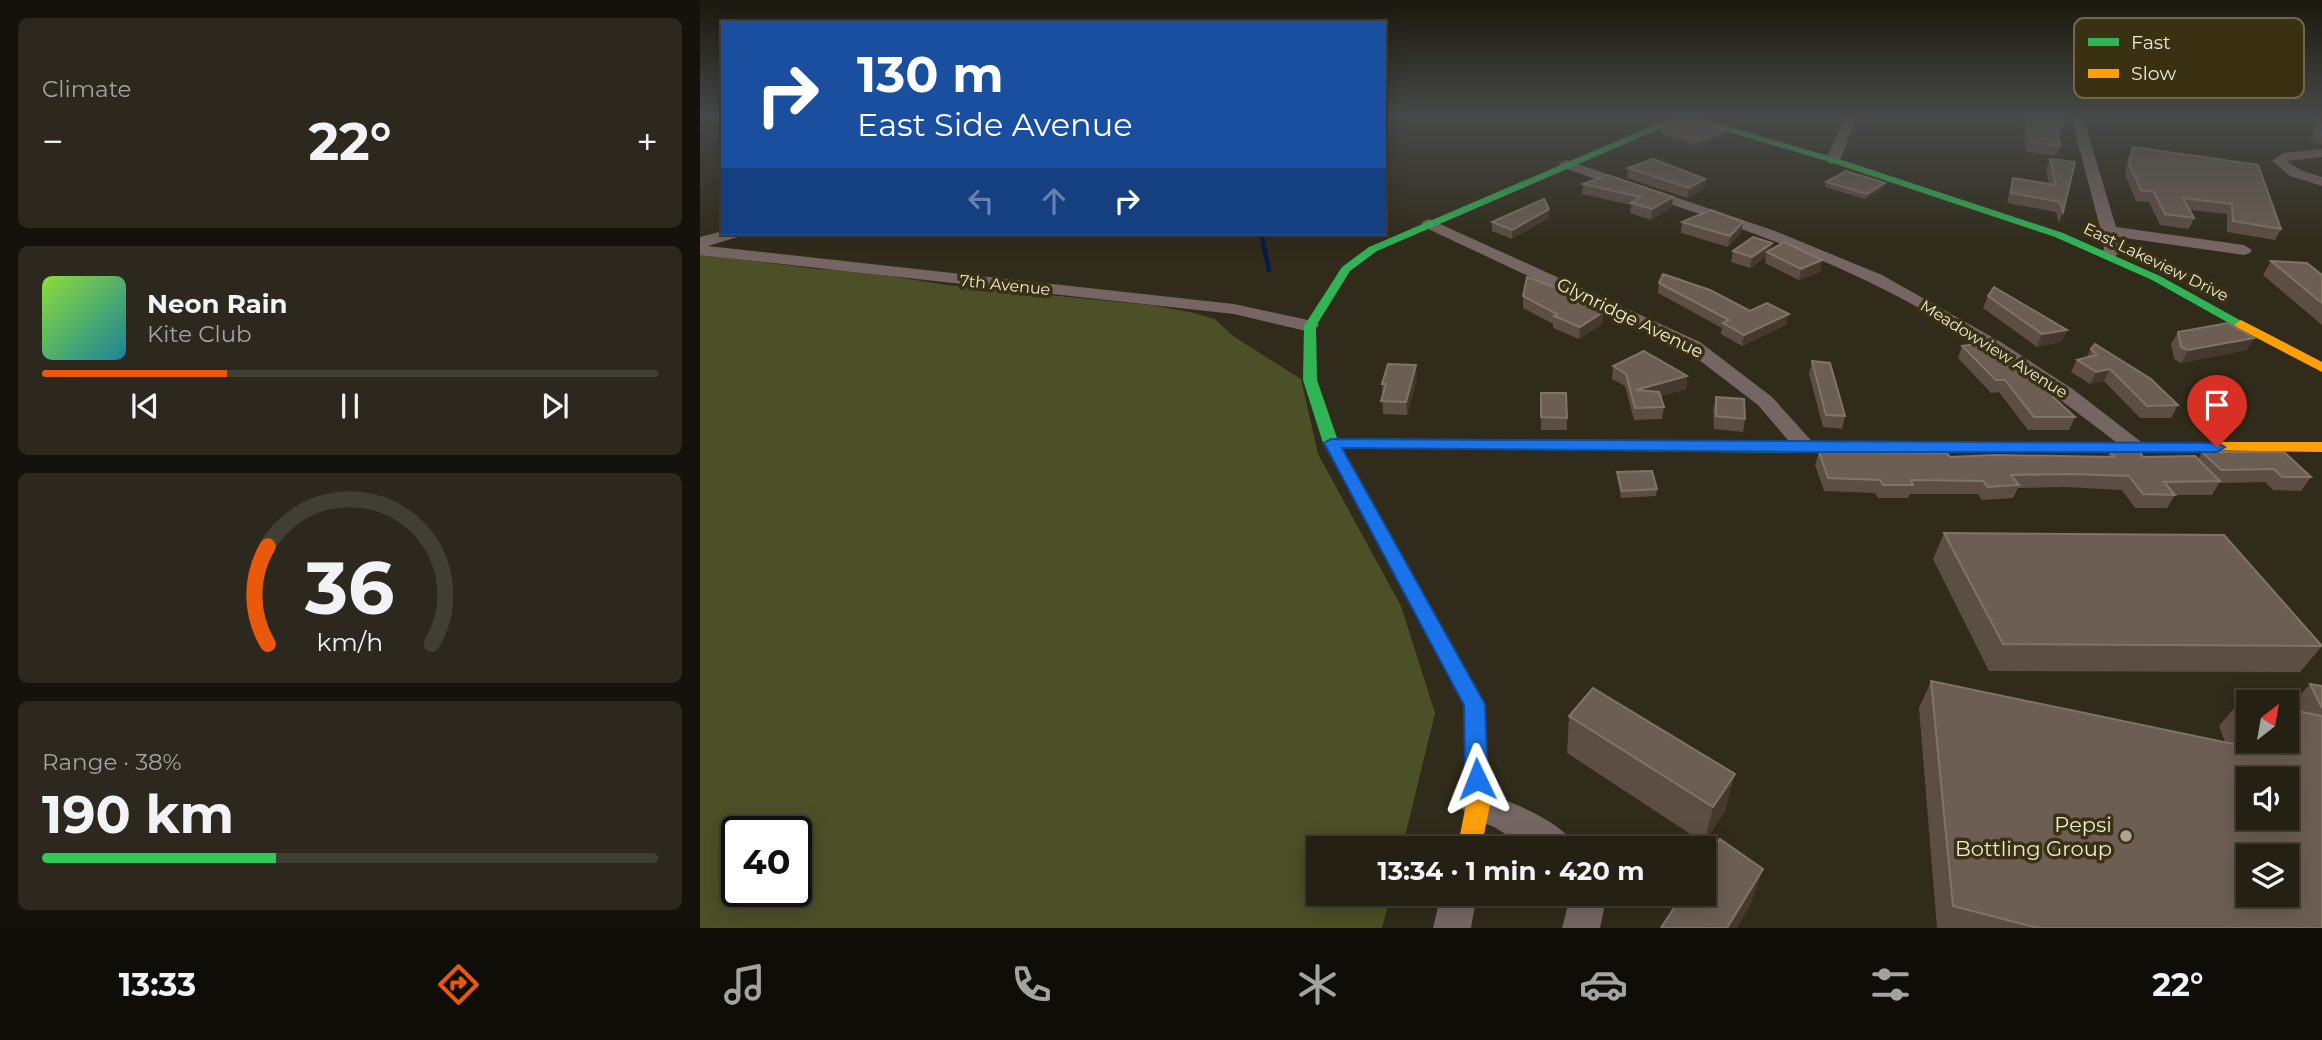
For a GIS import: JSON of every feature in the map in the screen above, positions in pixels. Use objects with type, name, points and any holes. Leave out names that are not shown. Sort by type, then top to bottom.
[{"type":"street","points":[[1472,836],[1478,805],[1474,704],[1331,443],[1310,380],[1310,326],[1346,268],[1373,249],[1575,160]]},
{"type":"street","name":"East Lakeview Drive","points":[[1834,160],[2059,235],[2108,254],[2322,368]]},
{"type":"street","points":[[2089,160],[2109,231],[2112,251],[2108,254]]},
{"type":"street","points":[[2280,160],[2285,168],[2322,182]]},
{"type":"street","name":"Meadowview Avenue","points":[[1566,164],[1837,261],[1905,294],[1971,331],[2081,405],[2138,448]]},
{"type":"street","name":"Glynridge Avenue","points":[[1429,223],[1693,346],[1765,401],[1807,448]]},
{"type":"street","points":[[2109,231],[2244,250]]},
{"type":"street","points":[[702,245],[730,235]]},
{"type":"street","name":"7th Avenue","points":[[702,245],[1234,309],[1310,326]]},
{"type":"street","points":[[1331,443],[1807,448],[2322,447]]},
{"type":"street","points":[[1478,805],[1506,816],[1539,836]]},
{"type":"street","points":[[1452,928],[1457,906]]},
{"type":"street","points":[[1581,928],[1586,906]]},
{"type":"green space","points":[[700,254],[817,269],[857,271],[947,285],[1150,305],[1190,312],[1215,319],[1233,336],[1301,379],[1318,454],[1401,606],[1435,713],[1405,836],[1306,836],[1306,906],[1388,906],[1382,928],[700,928]]},
{"type":"building","points":[[1656,160],[1705,179],[1689,188],[1628,168]]},
{"type":"building","points":[[2050,160],[2075,162],[2063,212],[2060,202],[2011,193],[2013,178],[2056,185]]},
{"type":"building","points":[[2130,160],[2225,160],[2258,165],[2281,229],[2233,221],[2232,204],[2183,198],[2194,218],[2165,214],[2154,192],[2141,190],[2129,164]]},
{"type":"building","points":[[1846,171],[1885,183],[1867,194],[1826,182]]},
{"type":"building","points":[[1607,175],[1673,197],[1652,209],[1631,203],[1641,197],[1583,184]]},
{"type":"building","points":[[1544,199],[1549,209],[1512,230],[1492,222]]},
{"type":"building","points":[[1711,210],[1743,222],[1730,236],[1682,222]]},
{"type":"building","points":[[1753,237],[1772,243],[1752,257],[1733,251]]},
{"type":"building","points":[[1784,242],[1822,260],[1801,269],[1767,252]]},
{"type":"building","points":[[2271,261],[2307,263],[2322,275],[2322,303]]},
{"type":"building","points":[[1663,274],[1710,290],[1750,311],[1767,303],[1789,314],[1744,335],[1723,323],[1729,320],[1659,283]]},
{"type":"building","points":[[1527,277],[1576,295],[1568,299],[1603,312],[1580,327],[1554,316],[1557,314],[1523,296]]},
{"type":"building","points":[[1994,287],[2067,330],[2042,334],[1988,296]]},
{"type":"building","points":[[2228,323],[2254,338],[2188,350],[2181,347],[2178,332]]},
{"type":"building","points":[[1983,343],[2009,364],[2016,363],[2075,417],[2034,417],[2005,380],[1996,380],[1962,346]]},
{"type":"building","points":[[2095,344],[2151,379],[2178,405],[2147,406],[2110,369],[2096,372],[2077,360],[2097,355],[2091,349]]},
{"type":"building","points":[[1644,351],[1687,376],[1636,390],[1659,392],[1664,407],[1635,408],[1626,374],[1613,366]]},
{"type":"building","points":[[1812,361],[1830,363],[1845,416],[1826,415]]},
{"type":"building","points":[[1388,364],[1416,365],[1406,402],[1381,401],[1386,384],[1382,384]]},
{"type":"building","points":[[1541,393],[1566,393],[1567,418],[1541,417]]},
{"type":"building","points":[[1716,397],[1744,399],[1745,419],[1716,416]]},
{"type":"building","points":[[1819,452],[1947,453],[1950,457],[2114,457],[2110,452],[2140,452],[2143,457],[2195,456],[2220,481],[2164,482],[2175,495],[2143,494],[2129,476],[2072,474],[2011,475],[2019,485],[1988,487],[1983,481],[1911,480],[1913,485],[1883,485],[1880,480],[1828,478]]},
{"type":"building","points":[[2202,452],[2284,452],[2311,477],[2282,477],[2274,469],[2221,470]]},
{"type":"building","points":[[1652,471],[1657,489],[1622,491],[1617,472]]},
{"type":"building","points":[[1944,533],[2224,535],[2322,646],[2003,644]]},
{"type":"building","name":"Pepsi Bottling Group","points":[[1931,681],[2236,745],[2236,753],[2299,753],[2300,712],[2322,716],[2322,928],[2038,928],[1953,906]]},
{"type":"building","points":[[2310,684],[2322,686],[2322,708]]},
{"type":"building","points":[[1593,688],[1735,774],[1713,807],[1569,716]]},
{"type":"building","points":[[1720,839],[1763,869],[1727,928],[1661,928],[1675,906],[1716,906],[1716,845]]},
{"type":"waterway","points":[[1261,235],[1269,270]]},
{"type":"traffic: fast","points":[[1344,466],[1331,443],[1310,380],[1310,326],[1346,269],[1373,249],[1579,160]]},
{"type":"traffic: fast","points":[[1834,160],[2059,235],[2156,278],[2241,324]]},
{"type":"traffic: fast","points":[[1331,443],[1807,448],[2201,447]]},
{"type":"traffic: slow","points":[[2241,324],[2322,368]]},
{"type":"traffic: slow","points":[[2201,447],[2322,447]]},
{"type":"traffic: slow","points":[[1344,466],[1474,704],[1478,805],[1472,836]]},
{"type":"place","name":"Pepsi Bottling Group","points":[[2126,836]]},
{"type":"route","points":[[1477,779],[1474,704],[1331,443],[1807,448],[2217,447]]}]
